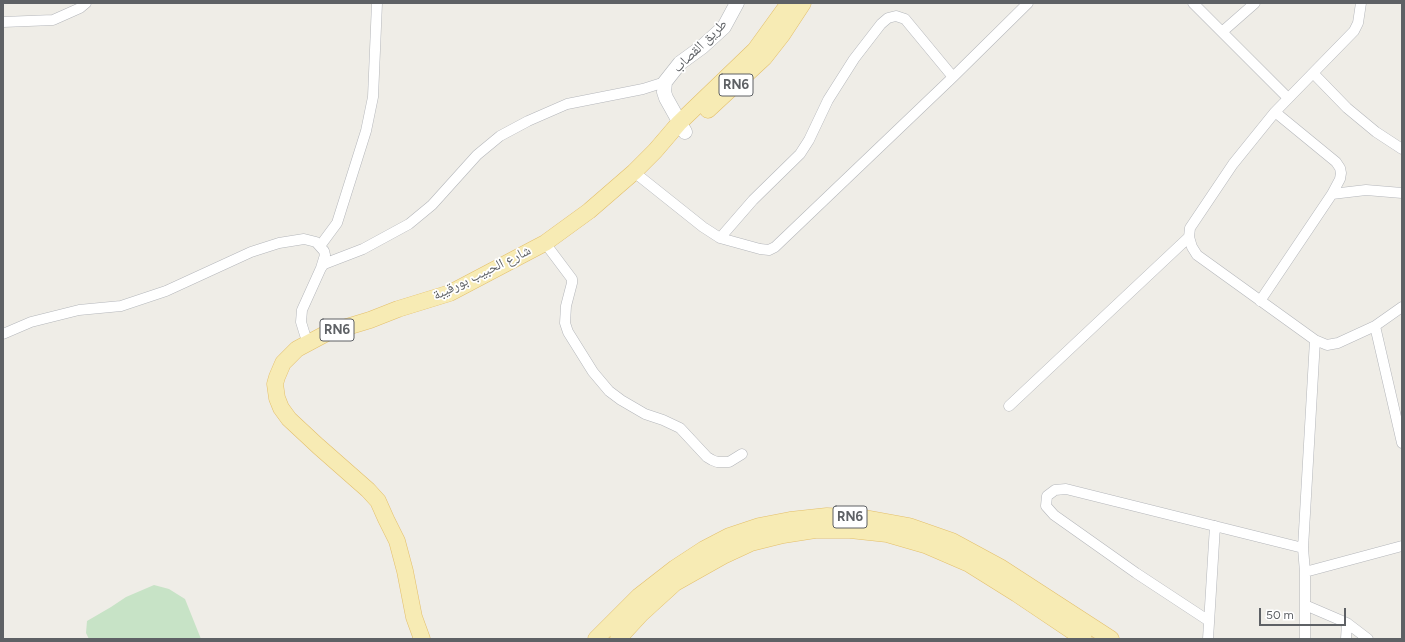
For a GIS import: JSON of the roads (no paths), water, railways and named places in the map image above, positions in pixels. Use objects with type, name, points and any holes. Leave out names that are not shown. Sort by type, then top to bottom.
[{"type":"main road","name":"طريق القصاب","points":[[682,128],[666,98],[664,92],[665,82],[680,63],[702,47],[724,27],[737,3]]},
{"type":"main road","name":"شارع الحبيب بورقيبة","points":[[682,128],[755,50],[789,3]]},
{"type":"main road","name":"شارع الحبيب بورقيبة","points":[[415,639],[414,617],[405,571],[397,541],[378,501],[368,490],[288,419],[277,398],[275,384],[276,377],[283,364],[297,350],[327,333],[370,320],[450,292],[545,243],[590,211],[655,151],[764,58],[782,36],[803,3]]},
{"type":"main road","name":"RN6","points":[[596,639],[639,596],[675,568],[704,549],[729,536],[759,526],[790,520],[826,516],[865,518],[909,526],[952,541],[1000,567],[1111,639]]},
{"type":"main road","name":"RN6","points":[[618,639],[641,614],[675,583],[723,556],[751,543],[783,535],[815,530],[850,530],[887,534],[925,544],[969,564],[1084,639]]},
{"type":"main road","name":"شارع الحبيب بورقيبة","points":[[414,617],[422,639]]},
{"type":"street","points":[[3,22],[53,20],[80,8],[86,3]]},
{"type":"street","points":[[320,246],[337,223],[366,131],[374,97],[377,3]]},
{"type":"street","points":[[634,172],[703,227],[720,238],[769,250],[953,77],[1028,3]]},
{"type":"street","points":[[1193,3],[1288,98]]},
{"type":"street","points":[[1222,32],[1255,3]]},
{"type":"street","points":[[1361,3],[1358,23],[1354,31],[1275,112],[1233,164],[1190,228],[1189,237],[1192,247],[1197,255],[1315,340],[1327,345],[1338,343],[1375,326],[1402,307]]},
{"type":"street","points":[[720,238],[753,200],[800,154],[809,140],[828,100],[854,59],[881,24],[888,18],[896,16],[905,19],[953,77]]},
{"type":"street","points":[[1313,73],[1347,108],[1376,132],[1402,149]]},
{"type":"street","points":[[321,268],[324,264],[364,249],[409,224],[432,205],[477,155],[500,136],[528,121],[567,104],[643,89],[665,82]]},
{"type":"street","points":[[1260,301],[1332,194],[1340,180],[1341,173],[1336,162],[1275,112]]},
{"type":"street","points":[[1332,194],[1366,190],[1402,193]]},
{"type":"street","points":[[1009,406],[1189,237]]},
{"type":"street","points":[[3,334],[31,322],[79,310],[121,306],[166,291],[251,252],[279,243],[304,239],[316,242],[324,251],[325,255],[321,268],[302,310],[301,322],[305,335],[310,342]]},
{"type":"street","points":[[545,243],[572,279],[566,306],[566,323],[568,332],[593,372],[609,391],[645,414],[680,428],[712,460],[717,462],[729,462],[742,454]]},
{"type":"street","points":[[1375,326],[1400,421],[1402,443]]},
{"type":"street","points":[[1305,639],[1305,572],[1303,548],[1315,340]]},
{"type":"street","points":[[1209,621],[1054,515],[1046,506],[1047,496],[1055,490],[1066,489],[1303,548]]},
{"type":"street","points":[[1208,639],[1215,526]]},
{"type":"street","points":[[1305,572],[1402,546]]},
{"type":"street","points":[[1305,605],[1347,623],[1368,639]]},
{"type":"street","points":[[1346,639],[1347,623]]}]
